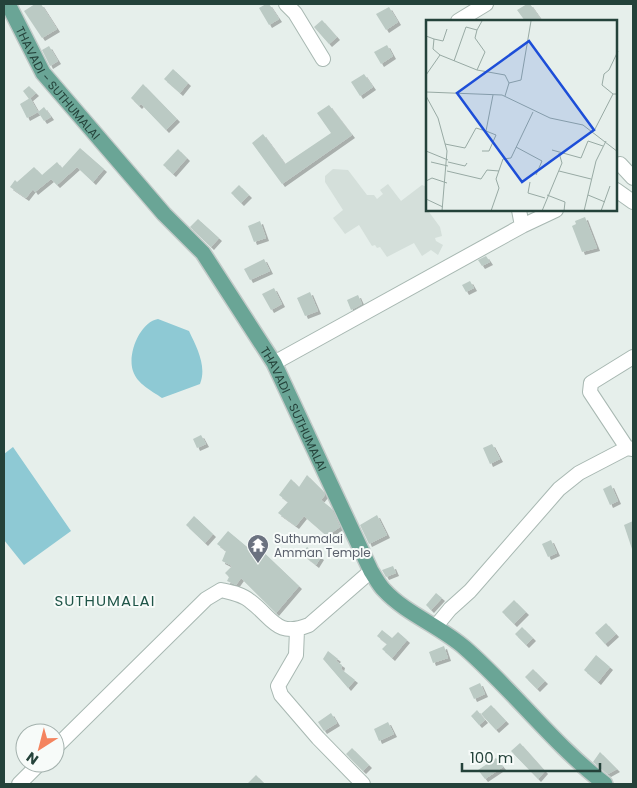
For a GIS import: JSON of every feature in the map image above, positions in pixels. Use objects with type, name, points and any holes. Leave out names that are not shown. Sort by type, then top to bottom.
[{"type":"main road","name":"THAVADI - SUTHUMALAI","points":[[8,4],[43,73],[164,214],[204,253],[274,363],[371,571],[384,590],[400,604],[436,626],[465,648],[583,767],[605,784]]},
{"type":"street","points":[[460,20],[486,4]]},
{"type":"street","points":[[296,7],[324,59]]},
{"type":"street","points":[[620,164],[633,178]]},
{"type":"street","points":[[617,191],[633,202]]},
{"type":"street","points":[[519,211],[522,226]]},
{"type":"street","points":[[274,363],[522,226],[554,211]]},
{"type":"street","points":[[436,626],[450,609],[470,591],[559,489],[580,473],[630,449],[590,392],[591,384],[633,357]]},
{"type":"street","points":[[65,738],[206,599],[221,590],[249,600],[280,629],[297,630],[309,625],[371,571]]},
{"type":"street","points":[[297,630],[296,655],[278,686],[281,695],[318,738],[363,784]]},
{"type":"street","points":[[19,784],[30,773]]},
{"type":"shaded area","points":[[333,169],[348,170],[367,195],[374,195],[377,199],[383,194],[380,190],[388,184],[401,201],[422,185],[426,187],[426,211],[430,211],[440,227],[442,236],[435,238],[436,241],[443,245],[438,255],[431,250],[422,256],[414,243],[387,257],[380,247],[372,246],[359,225],[345,234],[333,218],[343,210],[325,182],[325,176]]},
{"type":"water","points":[[158,319],[189,331],[202,364],[200,384],[162,398],[138,380],[133,371],[132,364],[136,340],[146,326]]},
{"type":"water","points":[[13,447],[71,531],[24,565],[4,540],[4,454]]},
{"type":"building","points":[[35,4],[41,4],[57,29],[42,38],[24,11]]},
{"type":"building","points":[[269,4],[279,19],[269,25],[259,8]]},
{"type":"building","points":[[530,4],[541,20],[524,20],[517,10]]},
{"type":"building","points":[[389,7],[398,22],[386,30],[376,14]]},
{"type":"building","points":[[322,20],[337,37],[329,44],[314,27]]},
{"type":"building","points":[[387,45],[393,56],[381,64],[374,52]]},
{"type":"building","points":[[49,46],[58,61],[50,66],[42,50]]},
{"type":"building","points":[[173,69],[188,83],[180,93],[164,79]]},
{"type":"building","points":[[364,74],[373,87],[360,96],[351,82]]},
{"type":"building","points":[[143,84],[177,119],[166,130],[141,104],[139,106],[131,98]]},
{"type":"building","points":[[29,86],[36,93],[29,99],[23,91]]},
{"type":"building","points":[[30,98],[38,112],[27,118],[20,104]]},
{"type":"building","points":[[329,105],[352,135],[282,184],[252,143],[263,134],[285,164],[331,133],[317,113]]},
{"type":"building","points":[[44,107],[51,117],[44,121],[38,112]]},
{"type":"building","points":[[80,148],[104,169],[93,182],[77,167],[57,185],[51,179],[35,192],[33,189],[26,198],[10,187],[15,180],[17,182],[34,167],[42,175],[57,162],[62,168]]},
{"type":"building","points":[[178,149],[187,158],[173,174],[163,165]]},
{"type":"building","points":[[239,185],[249,195],[241,203],[231,193]]},
{"type":"building","points":[[585,217],[597,248],[582,252],[572,226],[576,224],[575,221]]},
{"type":"building","points":[[198,219],[219,238],[211,247],[190,227]]},
{"type":"building","points":[[260,221],[266,238],[254,242],[248,226]]},
{"type":"building","points":[[486,256],[490,262],[482,266],[478,260]]},
{"type":"building","points":[[264,259],[270,271],[250,280],[244,269]]},
{"type":"building","points":[[470,281],[474,288],[466,292],[462,285]]},
{"type":"building","points":[[274,288],[282,304],[271,310],[262,294]]},
{"type":"building","points":[[310,292],[318,311],[305,316],[297,298]]},
{"type":"building","points":[[358,295],[362,304],[351,310],[347,300]]},
{"type":"building","points":[[201,435],[206,444],[197,448],[193,439]]},
{"type":"building","points":[[492,444],[500,459],[490,464],[483,448]]},
{"type":"building","points":[[307,475],[323,491],[325,495],[321,500],[331,508],[340,527],[327,536],[304,516],[296,526],[278,513],[288,502],[279,495],[291,479],[299,487]]},
{"type":"building","points":[[611,485],[618,501],[610,505],[603,489]]},
{"type":"building","points":[[377,515],[387,535],[369,544],[360,525]]},
{"type":"building","points":[[194,516],[213,534],[205,543],[186,525]]},
{"type":"building","points":[[633,521],[633,549],[632,549],[624,525]]},
{"type":"building","points":[[228,531],[252,551],[257,546],[299,586],[276,613],[241,578],[236,585],[227,581],[229,577],[225,573],[232,566],[222,561],[226,551],[217,544]]},
{"type":"building","points":[[551,540],[557,553],[548,557],[542,544]]},
{"type":"building","points":[[307,547],[321,557],[316,565],[302,554]]},
{"type":"building","points":[[393,566],[396,573],[386,577],[382,570]]},
{"type":"building","points":[[436,593],[442,598],[431,610],[426,605]]},
{"type":"building","points":[[514,600],[526,612],[514,624],[502,612]]},
{"type":"building","points":[[606,623],[616,634],[605,644],[595,633]]},
{"type":"building","points":[[522,627],[533,638],[526,645],[515,634]]},
{"type":"building","points":[[382,630],[392,638],[398,632],[407,640],[392,658],[382,649],[387,644],[377,636]]},
{"type":"building","points":[[444,646],[448,658],[433,663],[429,652]]},
{"type":"building","points":[[328,651],[338,659],[336,661],[342,665],[341,669],[355,680],[348,688],[323,659]]},
{"type":"building","points":[[596,655],[610,667],[598,682],[584,670]]},
{"type":"building","points":[[533,669],[545,681],[537,689],[525,677]]},
{"type":"building","points":[[480,683],[485,694],[474,699],[469,688]]},
{"type":"building","points":[[491,705],[506,721],[496,730],[481,714]]},
{"type":"building","points":[[477,710],[485,720],[479,725],[471,716]]},
{"type":"building","points":[[331,713],[337,723],[324,731],[318,722]]},
{"type":"building","points":[[388,722],[394,734],[379,741],[374,729]]},
{"type":"building","points":[[520,743],[545,771],[538,779],[511,751]]},
{"type":"building","points":[[352,748],[369,765],[363,771],[346,754]]},
{"type":"building","points":[[600,752],[617,769],[608,774],[593,762]]},
{"type":"building","points":[[496,758],[503,767],[485,779],[478,770]]},
{"type":"building","points":[[256,775],[265,784],[247,784]]},
{"type":"place","name":"Suthumalai Amman Temple","points":[[258,564]]},
{"type":"district","name":"SUTHUMALAI","points":[[105,600]]}]
